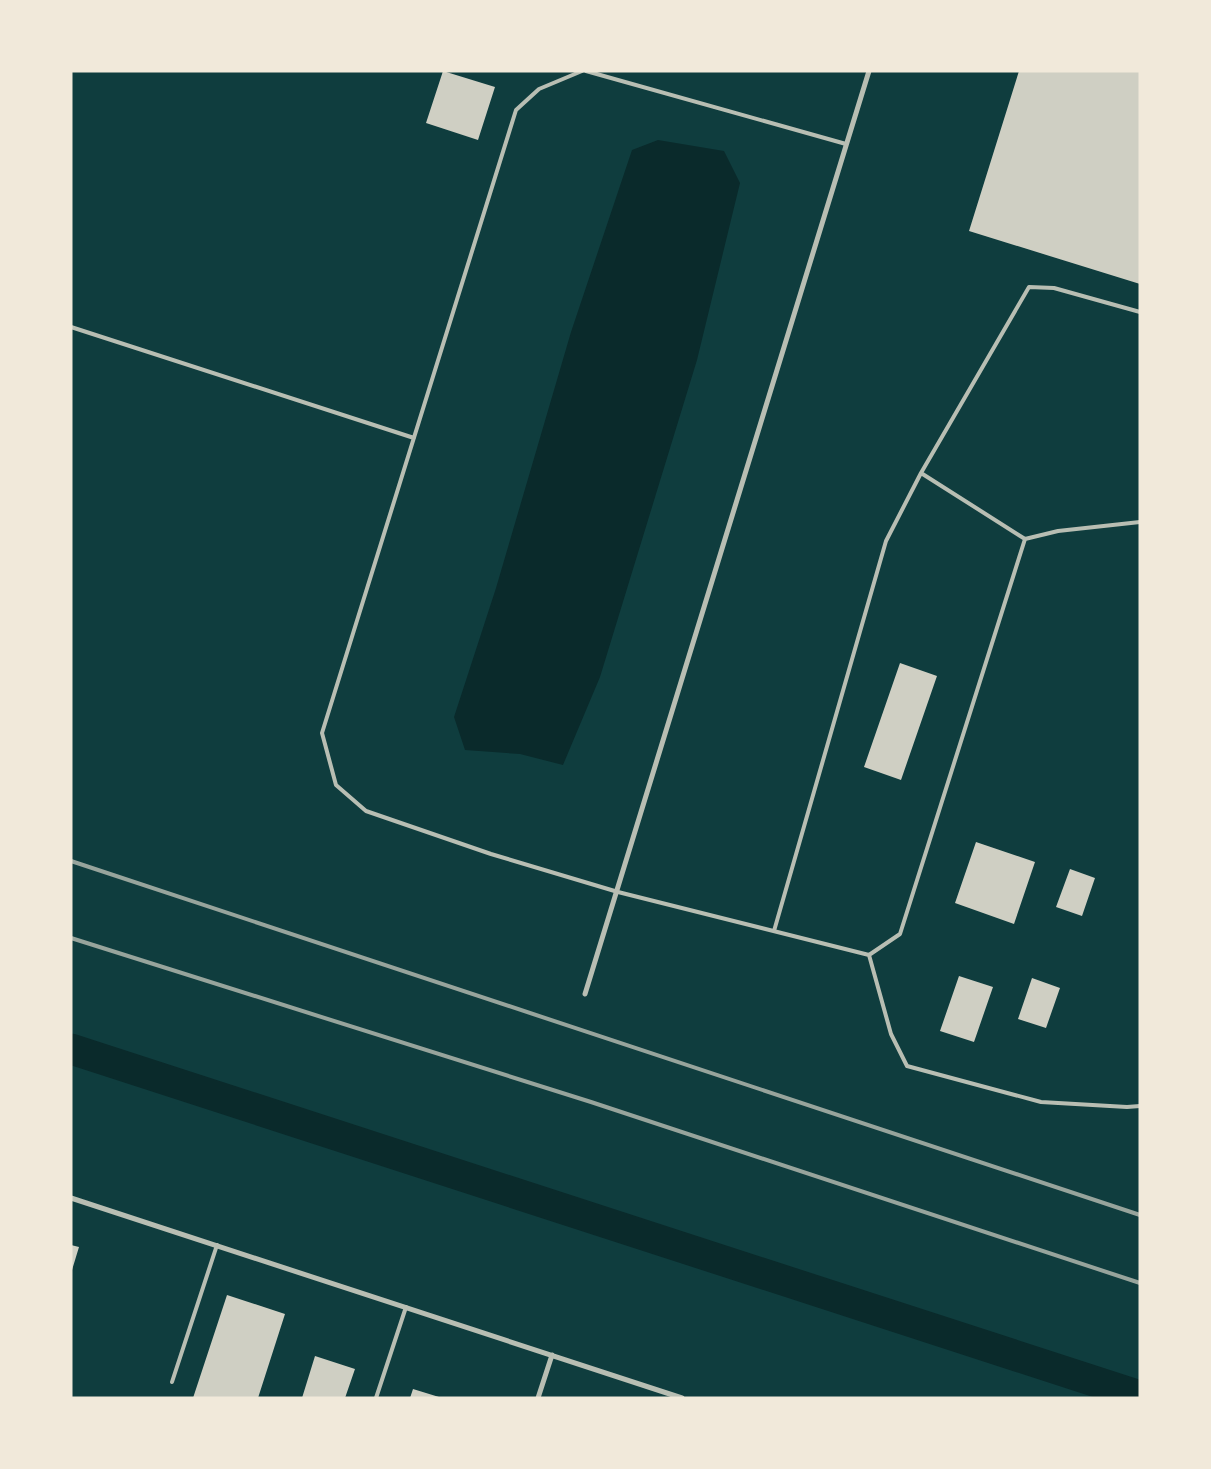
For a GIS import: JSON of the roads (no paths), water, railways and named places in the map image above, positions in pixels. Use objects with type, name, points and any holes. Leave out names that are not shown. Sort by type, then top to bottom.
[{"type":"street","points":[[585,994],[618,892],[868,71]]},
{"type":"street","points":[[71,1198],[682,1398]]},
{"type":"street","points":[[538,1398],[552,1355]]},
{"type":"lane","points":[[846,144],[584,71],[538,89],[516,110],[322,733],[336,785],[366,811],[492,854],[618,892],[869,955],[900,934],[1025,539]]},
{"type":"lane","points":[[774,931],[886,541],[921,473],[1029,287],[1054,288],[1140,312]]},
{"type":"lane","points":[[71,327],[414,438]]},
{"type":"lane","points":[[921,473],[1025,539],[1058,531],[1140,522]]},
{"type":"lane","points":[[869,955],[891,1034],[907,1066],[1041,1102],[1126,1107],[1140,1106]]},
{"type":"lane","points":[[172,1382],[217,1245]]},
{"type":"lane","points":[[376,1398],[406,1307]]},
{"type":"water","points":[[658,140],[724,151],[740,183],[697,360],[600,677],[563,765],[520,754],[465,750],[454,717],[496,588],[571,332],[632,150]]},
{"type":"waterway","points":[[71,1049],[1140,1396]]},
{"type":"railway","points":[[71,861],[1140,1215]]},
{"type":"railway","points":[[71,938],[591,1102],[1140,1283]]}]
